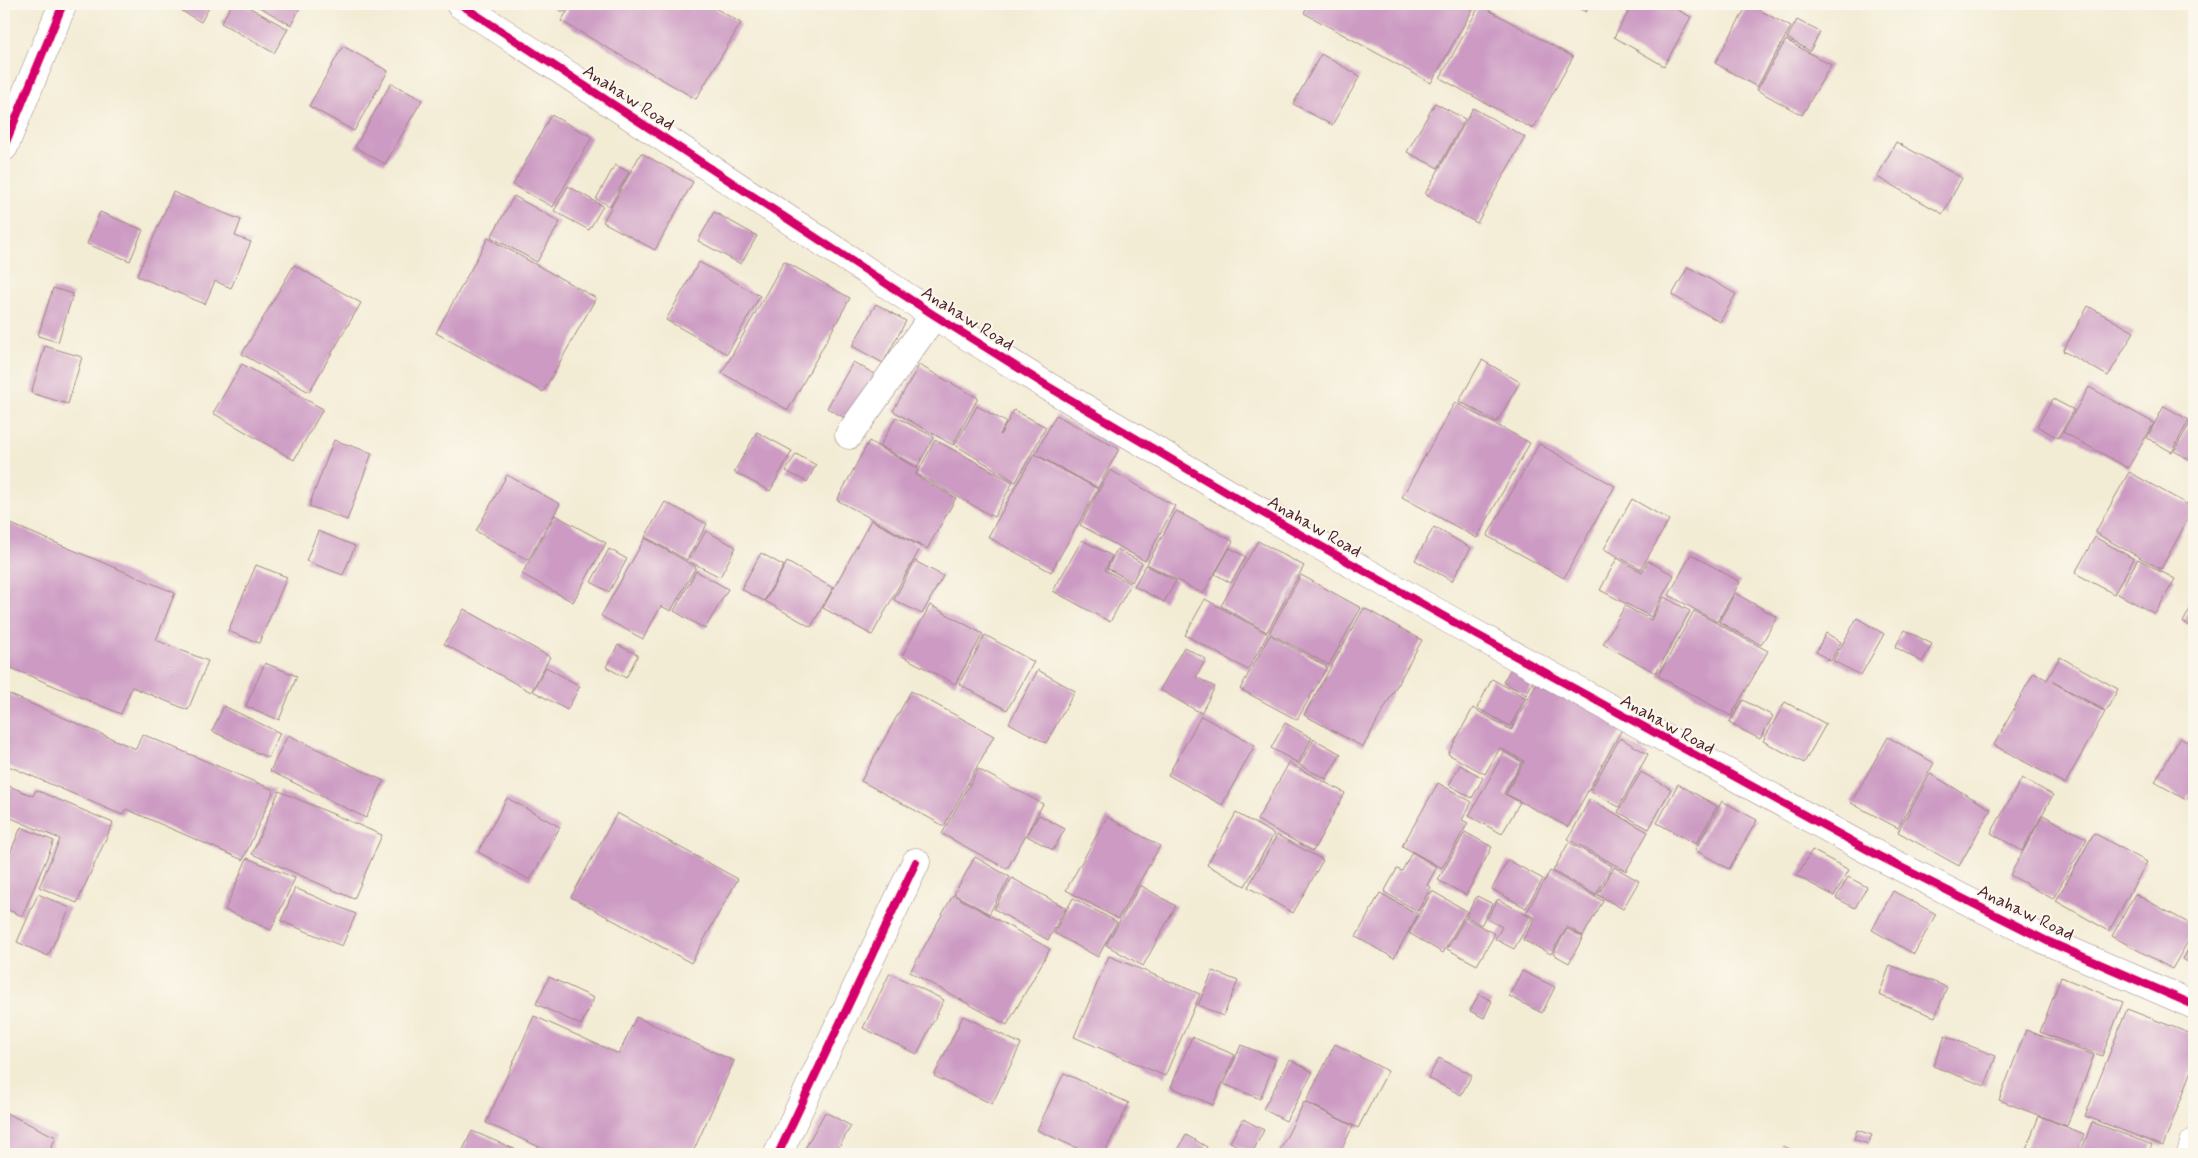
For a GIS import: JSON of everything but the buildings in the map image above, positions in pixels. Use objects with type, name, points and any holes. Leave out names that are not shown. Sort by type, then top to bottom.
[{"type":"street","points":[[4,147],[63,4]]},
{"type":"street","name":"Anahaw Road","points":[[460,4],[934,314],[1044,384],[1228,493],[1459,625],[1879,856],[2047,941],[2194,1005]]},
{"type":"street","points":[[848,435],[934,314]]},
{"type":"street","points":[[778,1154],[916,862]]},
{"type":"street","points":[[2191,1154],[2194,1143]]},
{"type":"cycle path","points":[[4,147],[63,4]]},
{"type":"cycle path","points":[[460,4],[934,315],[1044,384],[1228,493],[1459,625],[1879,856],[2047,941],[2194,1005]]},
{"type":"cycle path","points":[[778,1154],[916,862]]}]
